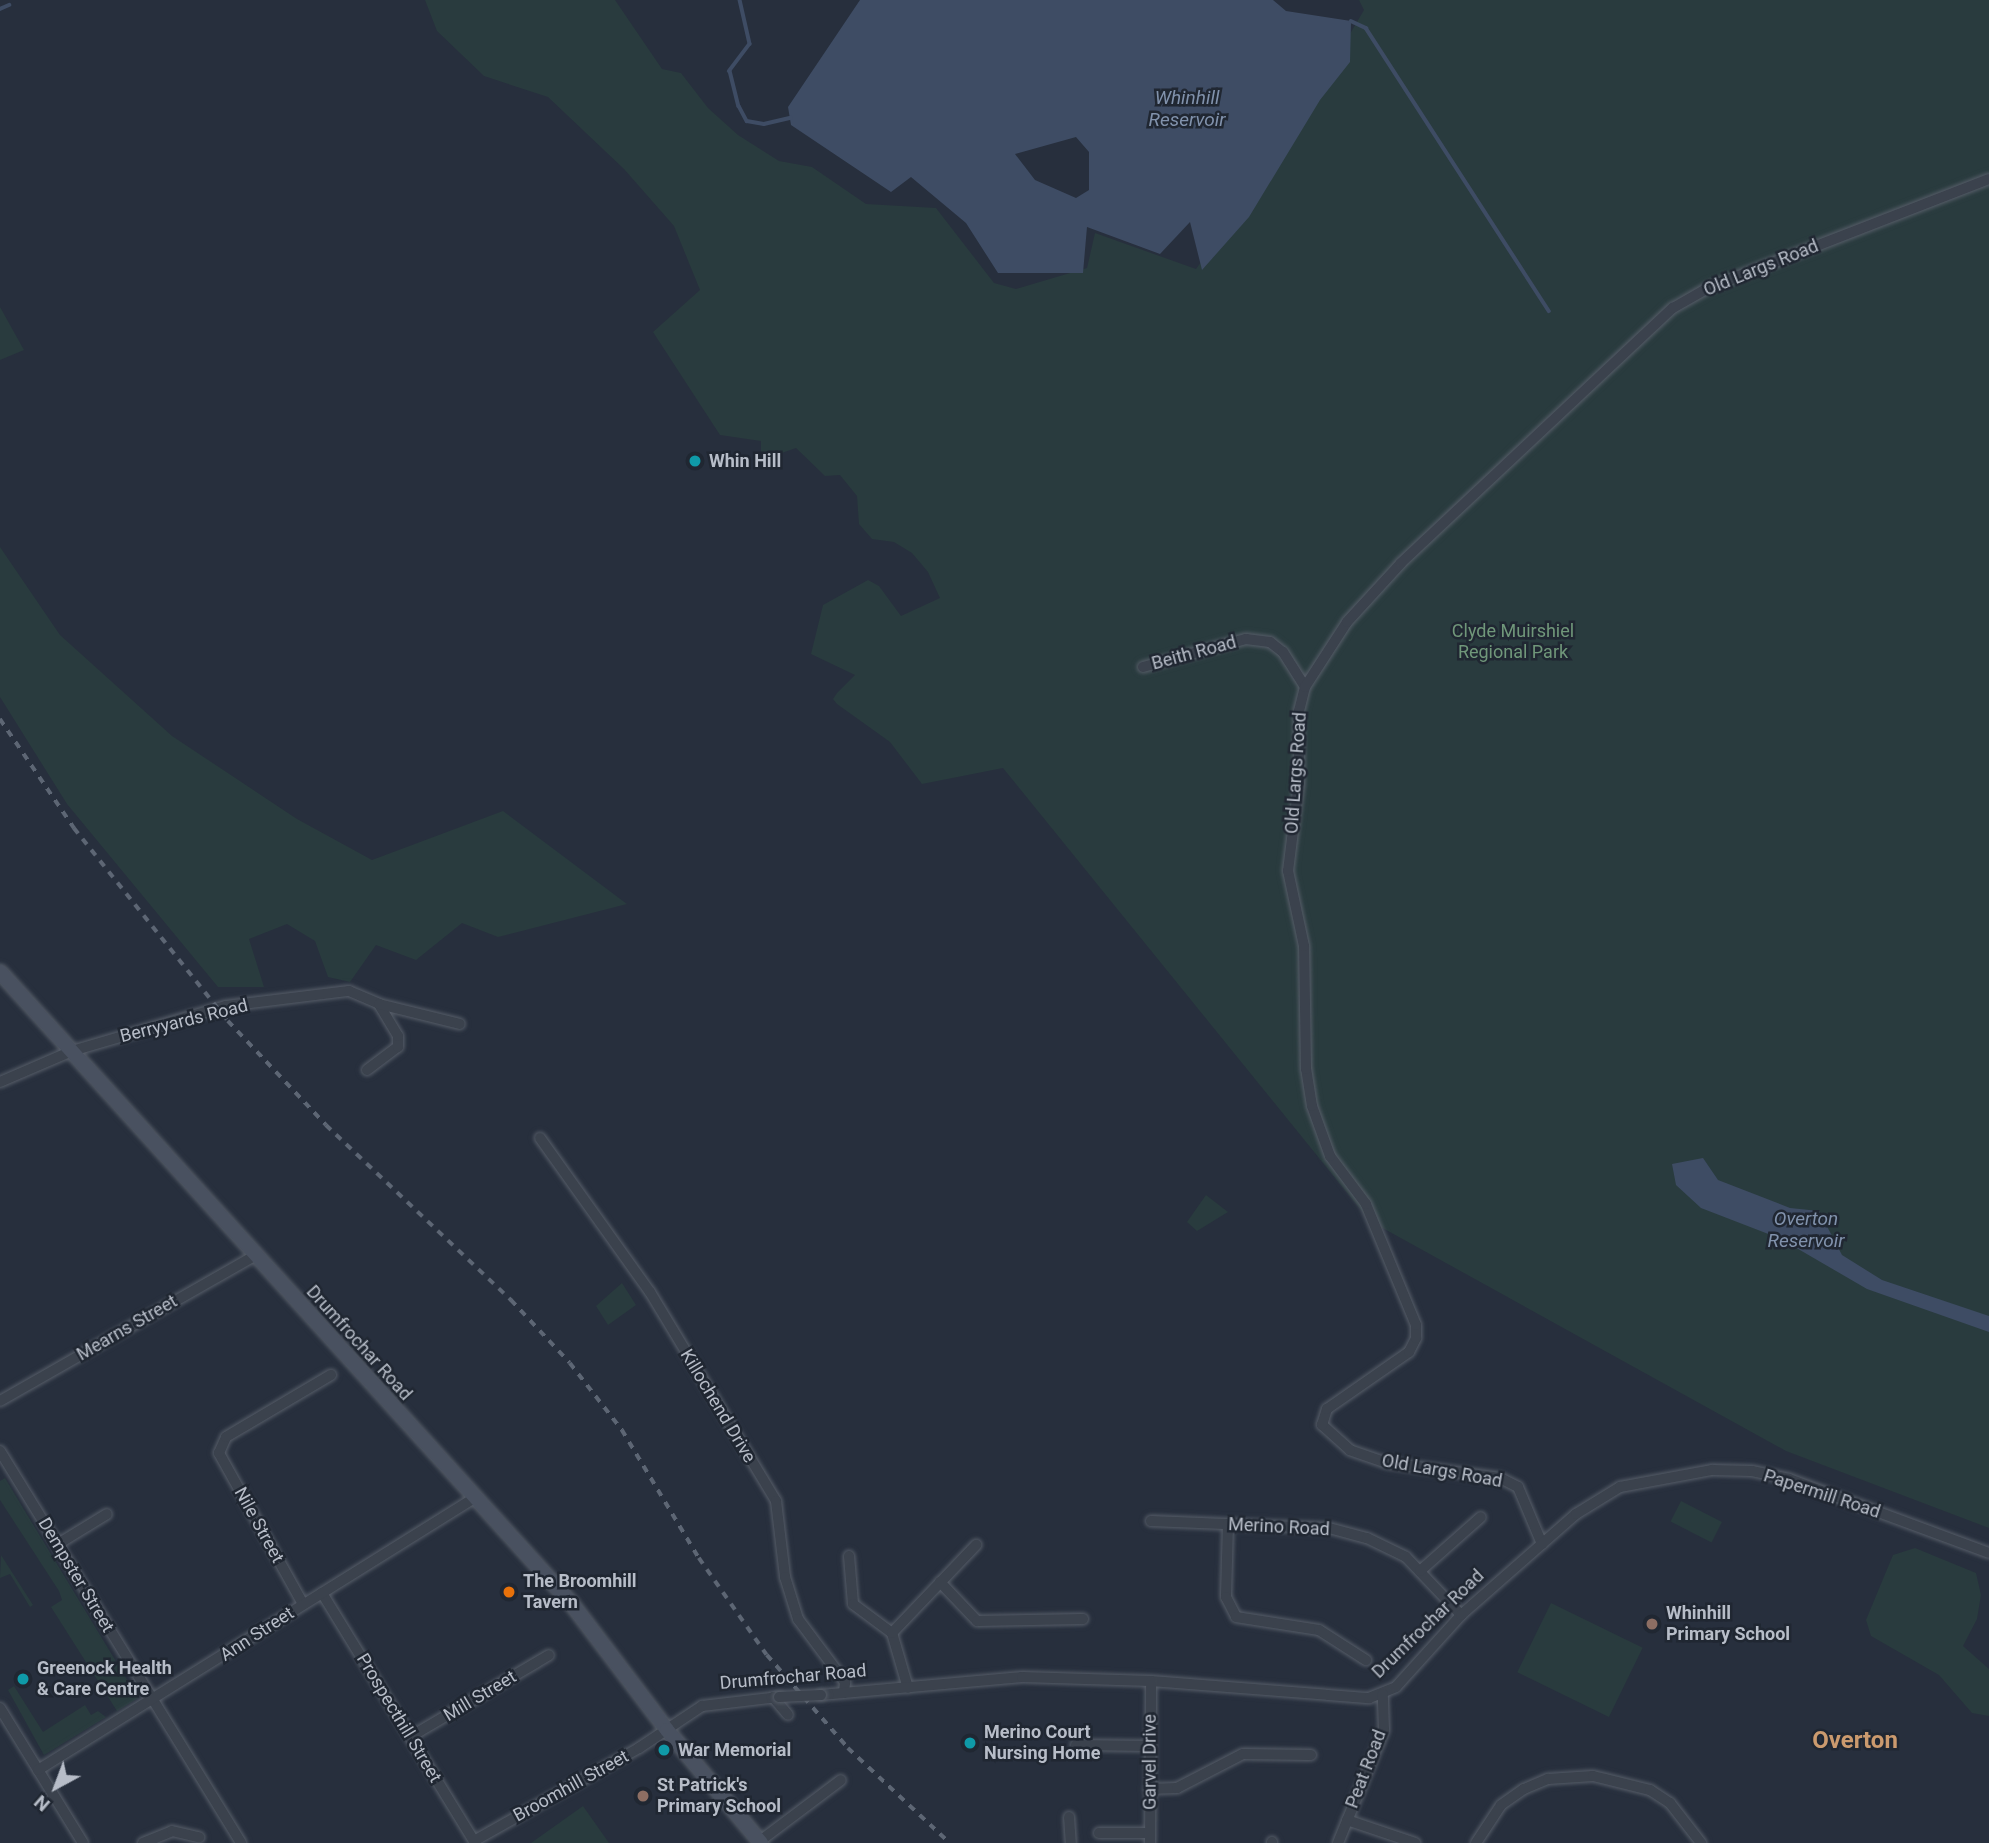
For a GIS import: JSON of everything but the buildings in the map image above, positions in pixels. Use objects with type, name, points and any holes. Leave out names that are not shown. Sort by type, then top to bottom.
[{"type":"main road","name":"Drumfrochar Road","points":[[0,972],[254,1256],[571,1603],[667,1730]]},
{"type":"main road","points":[[667,1730],[761,1842]]},
{"type":"street","name":"Old Largs Road","points":[[1542,1544],[1518,1487],[1500,1478],[1387,1464],[1350,1450],[1322,1425],[1327,1409],[1409,1352],[1416,1325],[1366,1204],[1330,1156],[1311,1106],[1306,1069],[1304,946],[1288,871],[1299,783],[1299,711],[1305,687],[1346,622],[1401,563],[1673,308],[1708,288],[1989,178]]},
{"type":"street","name":"Beith Road","points":[[1143,667],[1247,639],[1270,642],[1283,652],[1305,687]]},
{"type":"street","name":"Berryyards Road","points":[[0,1082],[72,1051],[226,1006],[349,991],[379,1004],[460,1024]]},
{"type":"street","points":[[367,1070],[398,1047],[398,1036],[379,1004]]},
{"type":"street","name":"Killochend Drive","points":[[540,1138],[650,1292],[776,1501],[785,1577],[798,1619],[845,1682],[844,1693]]},
{"type":"street","name":"Mearns Street","points":[[0,1401],[254,1256]]},
{"type":"street","name":"Nile Street","points":[[303,1604],[219,1453],[220,1445],[331,1375]]},
{"type":"street","name":"Dempster Street","points":[[0,1451],[241,1843]]},
{"type":"street","name":"Papermill Road","points":[[1542,1544],[1576,1514],[1620,1487],[1712,1470],[1752,1471],[1789,1479],[1989,1553]]},
{"type":"street","name":"Ann Street","points":[[38,1770],[153,1701],[476,1497]]},
{"type":"street","points":[[58,1544],[107,1514]]},
{"type":"street","points":[[1420,1571],[1481,1517]]},
{"type":"street","name":"Merino Road","points":[[1151,1521],[1329,1528],[1389,1547],[1420,1571],[1461,1615]]},
{"type":"street","points":[[1228,1524],[1226,1597],[1236,1616],[1318,1630],[1366,1660]]},
{"type":"street","name":"Drumfrochar Road","points":[[667,1730],[702,1706],[776,1697],[1022,1677],[1151,1681],[1354,1699],[1383,1694],[1461,1615],[1542,1544]]},
{"type":"street","points":[[892,1633],[976,1545]]},
{"type":"street","points":[[849,1556],[853,1604],[892,1633],[908,1688]]},
{"type":"street","points":[[940,1582],[977,1620],[1083,1619]]},
{"type":"street","name":"Prospecthill Street","points":[[323,1593],[474,1842]]},
{"type":"street","name":"Mill Street","points":[[410,1737],[549,1655]]},
{"type":"street","name":"Garvel Drive","points":[[1150,1838],[1151,1681]]},
{"type":"street","name":"Peat Road","points":[[1338,1843],[1384,1730],[1383,1694]]},
{"type":"street","points":[[776,1697],[788,1715]]},
{"type":"street","points":[[0,1708],[83,1843]]},
{"type":"street","name":"Broomhill Street","points":[[474,1842],[667,1730]]},
{"type":"street","points":[[1076,1745],[1149,1746]]},
{"type":"street","points":[[1149,1789],[1177,1788],[1243,1754],[1311,1755]]},
{"type":"street","points":[[1476,1843],[1501,1805],[1524,1789],[1548,1779],[1593,1776],[1650,1790],[1670,1803],[1701,1843]]},
{"type":"street","points":[[761,1842],[841,1780]]},
{"type":"street","points":[[1069,1817],[1071,1843]]},
{"type":"street","points":[[1346,1820],[1415,1843]]},
{"type":"street","points":[[143,1843],[172,1830],[199,1836]]},
{"type":"street","points":[[1100,1833],[1150,1838]]},
{"type":"green space","name":"Clyde Muirshiel Regional Park","points":[[425,0],[615,0],[662,69],[681,73],[708,108],[738,135],[779,161],[812,167],[866,204],[936,208],[994,283],[1016,289],[1087,268],[1095,233],[1196,269],[1281,151],[1364,10],[1359,0],[1989,0],[1989,1528],[1786,1451],[1370,1221],[1003,768],[922,784],[890,742],[837,704],[833,699],[855,675],[811,654],[823,605],[868,580],[879,586],[901,616],[940,598],[928,572],[912,553],[894,542],[872,539],[859,524],[857,496],[840,475],[825,476],[796,448],[779,454],[771,465],[761,463],[761,441],[720,435],[653,332],[700,290],[674,226],[624,169],[548,97],[484,76],[437,31]]},
{"type":"green space","points":[[0,307],[24,350],[0,360]]},
{"type":"green space","points":[[0,547],[60,635],[172,736],[297,819],[372,860],[503,811],[627,904],[498,937],[462,923],[416,960],[376,945],[350,982],[328,977],[315,941],[287,924],[249,939],[264,987],[218,987],[67,804],[0,697]]},
{"type":"green space","points":[[1206,1195],[1228,1212],[1197,1231],[1187,1222]]},
{"type":"green space","points":[[622,1283],[636,1305],[608,1325],[596,1306]]},
{"type":"green space","points":[[5,1478],[138,1698],[117,1711],[51,1607],[62,1600],[59,1591],[0,1500],[0,1481]]},
{"type":"green space","points":[[1681,1501],[1722,1522],[1712,1542],[1671,1521]]},
{"type":"green space","points":[[1915,1548],[1976,1573],[1981,1595],[1977,1619],[1963,1646],[1989,1669],[1989,1716],[1972,1713],[1939,1675],[1871,1636],[1866,1620],[1893,1555]]},
{"type":"green space","points":[[1,1555],[33,1605],[30,1607],[10,1574],[0,1578]]},
{"type":"green space","points":[[1551,1603],[1643,1648],[1609,1717],[1517,1672]]},
{"type":"green space","points":[[14,1686],[43,1732],[85,1705],[91,1715],[98,1711],[106,1717],[44,1755],[8,1690]]},
{"type":"green space","points":[[583,1806],[609,1843],[531,1843]]},
{"type":"water","name":"Whinhill Reservoir","points":[[860,0],[1273,0],[1286,11],[1351,21],[1350,62],[1320,100],[1249,217],[1202,270],[1190,222],[1160,254],[1087,227],[1083,273],[998,273],[966,223],[911,177],[891,192],[791,125],[788,107]],"holes":[[[1076,137],[1089,152],[1089,190],[1076,198],[1035,180],[1015,154]]]},
{"type":"water","name":"Overton Reservoir","points":[[1703,1158],[1718,1180],[1790,1208],[1819,1211],[1842,1255],[1882,1280],[1989,1316],[1989,1332],[1867,1289],[1781,1239],[1701,1208],[1676,1185],[1672,1164]]},
{"type":"waterway","points":[[740,0],[750,44],[730,71],[739,106],[747,121],[764,124],[790,118]]},
{"type":"waterway","points":[[0,9],[9,5]]},
{"type":"waterway","points":[[1351,21],[1366,28],[1549,311]]},
{"type":"railway","points":[[0,719],[74,828],[228,1021],[326,1125],[511,1300],[570,1363],[622,1430],[699,1558],[767,1655],[848,1748],[950,1843]]},
{"type":"place","name":"Whin Hill","points":[[695,461]]},
{"type":"place","name":"The Broomhill Tavern","points":[[509,1592]]},
{"type":"place","name":"Whinhill Primary School","points":[[1652,1624]]},
{"type":"place","name":"Greenock Health & Care Centre","points":[[23,1679]]},
{"type":"place","name":"Merino Court Nursing Home","points":[[970,1743]]},
{"type":"place","name":"War Memorial","points":[[664,1750]]},
{"type":"place","name":"St Patrick's Primary School","points":[[643,1796]]},
{"type":"district","name":"Overton","points":[[1855,1741]]}]
